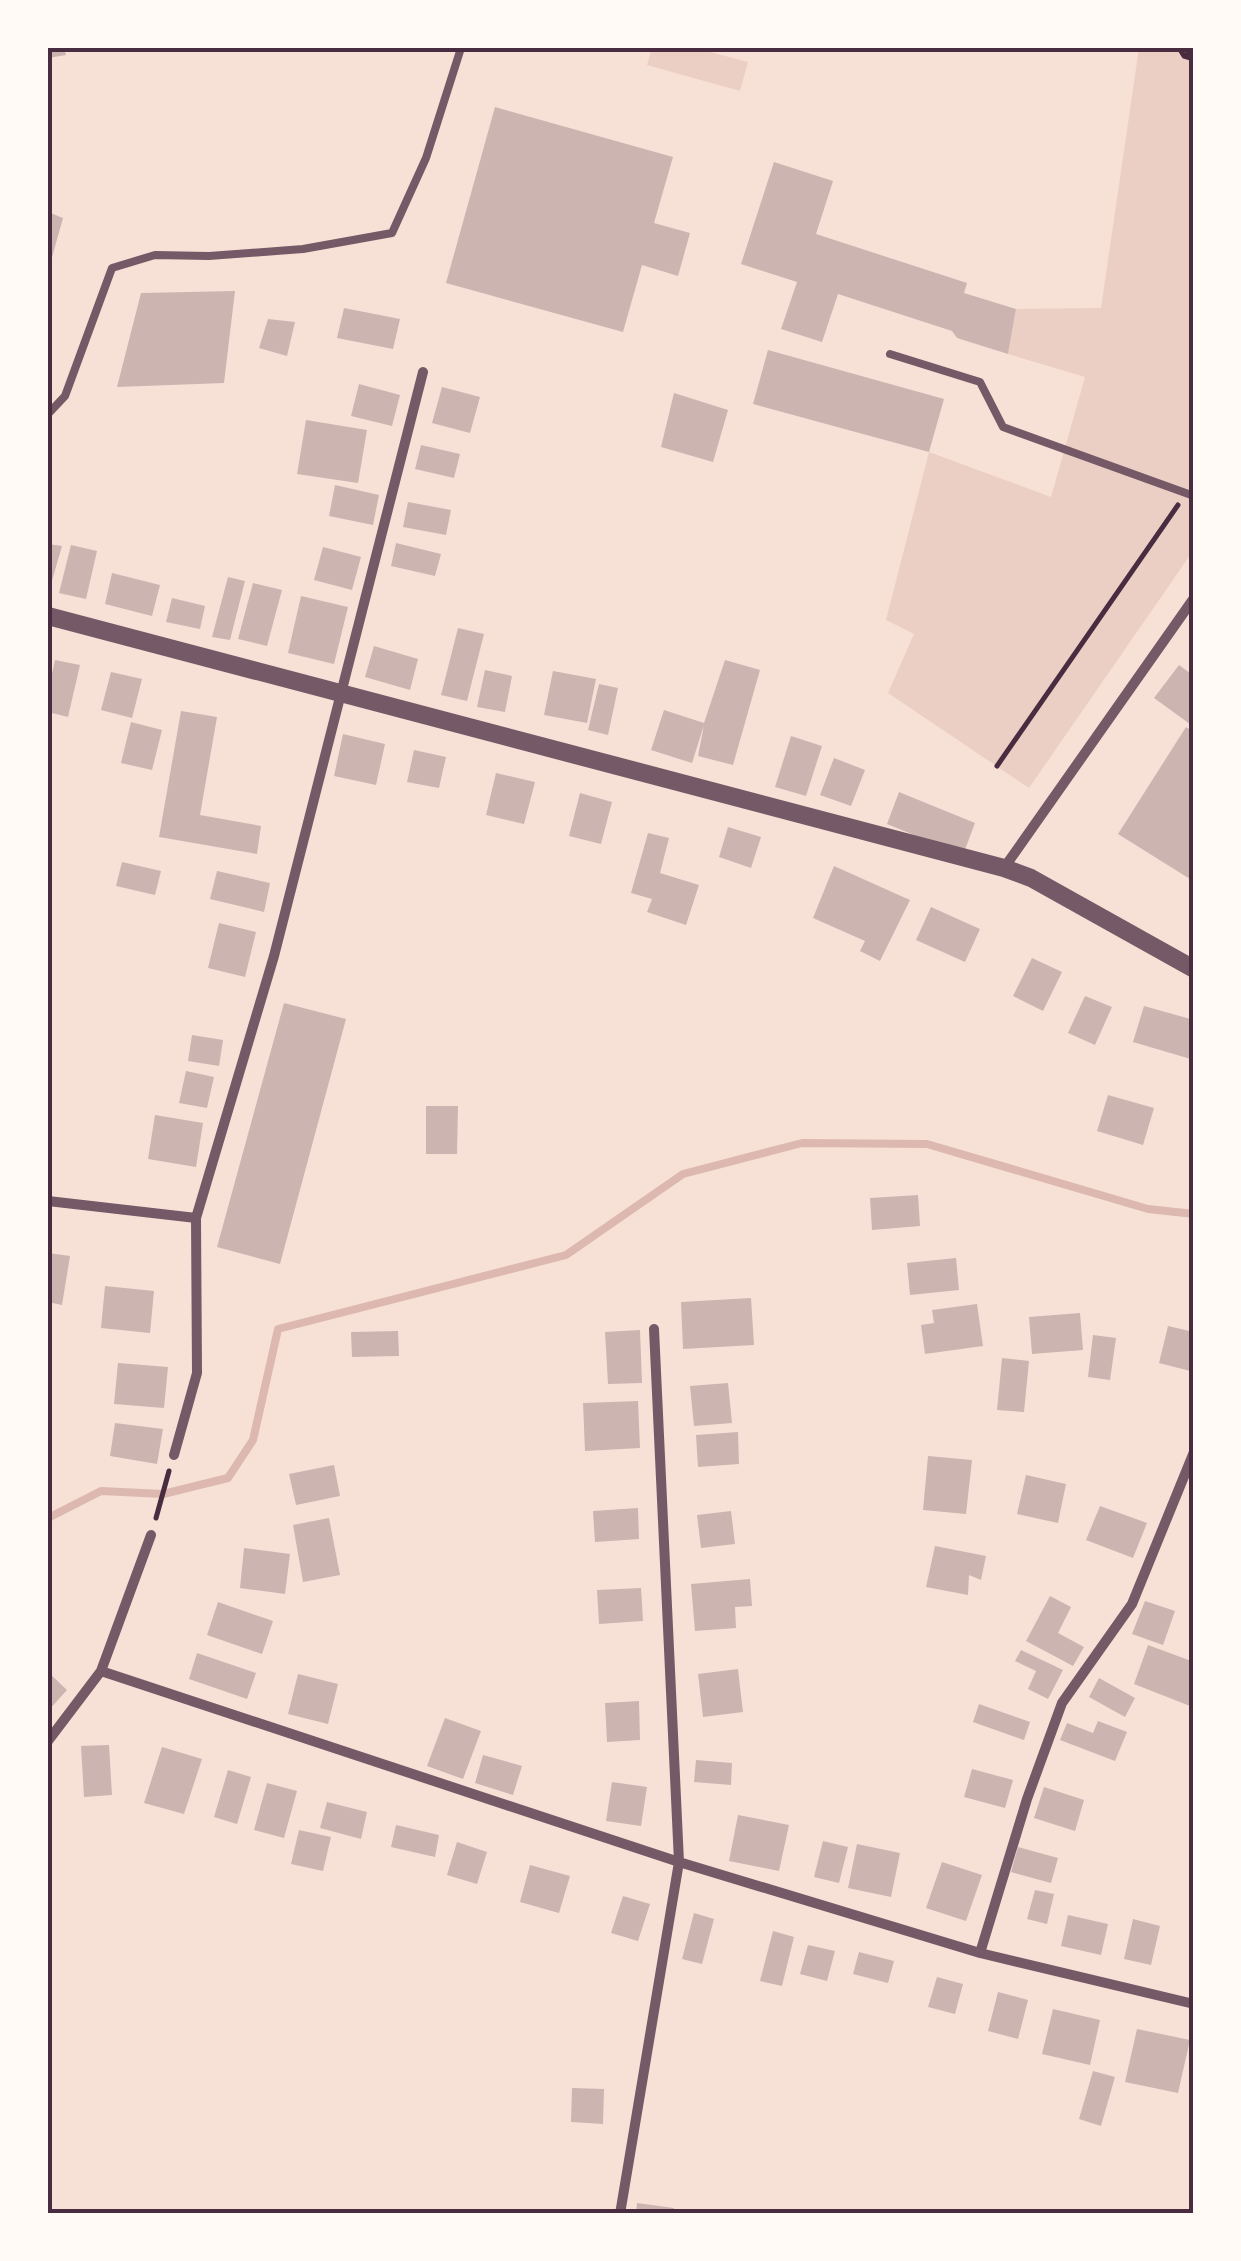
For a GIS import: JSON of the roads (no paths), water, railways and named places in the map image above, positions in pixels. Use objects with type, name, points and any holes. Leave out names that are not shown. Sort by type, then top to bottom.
[{"type":"street","points":[[174,1455],[197,1373],[196,1218],[274,956],[423,372]]},
{"type":"street","points":[[1004,868],[1194,598]]},
{"type":"street","points":[[48,616],[1004,868],[1030,878],[1194,969]]},
{"type":"street","points":[[48,1201],[196,1218]]},
{"type":"street","points":[[620,2214],[678,1862],[654,1330]]},
{"type":"street","points":[[980,1953],[1026,1799],[1062,1703],[1132,1604],[1194,1452]]},
{"type":"street","points":[[48,1741],[101,1671],[151,1535]]},
{"type":"street","points":[[101,1671],[678,1862],[980,1953],[1194,2004]]},
{"type":"lane","points":[[48,414],[65,396],[112,268],[155,255],[209,256],[302,249],[392,233],[426,158],[461,48]]},
{"type":"lane","points":[[890,354],[980,382],[1003,427],[1190,495]]},
{"type":"waterway","points":[[48,1518],[101,1491],[163,1494],[228,1478],[253,1440],[278,1329],[566,1255],[683,1174],[802,1143],[927,1144],[1148,1209],[1194,1214]]}]
